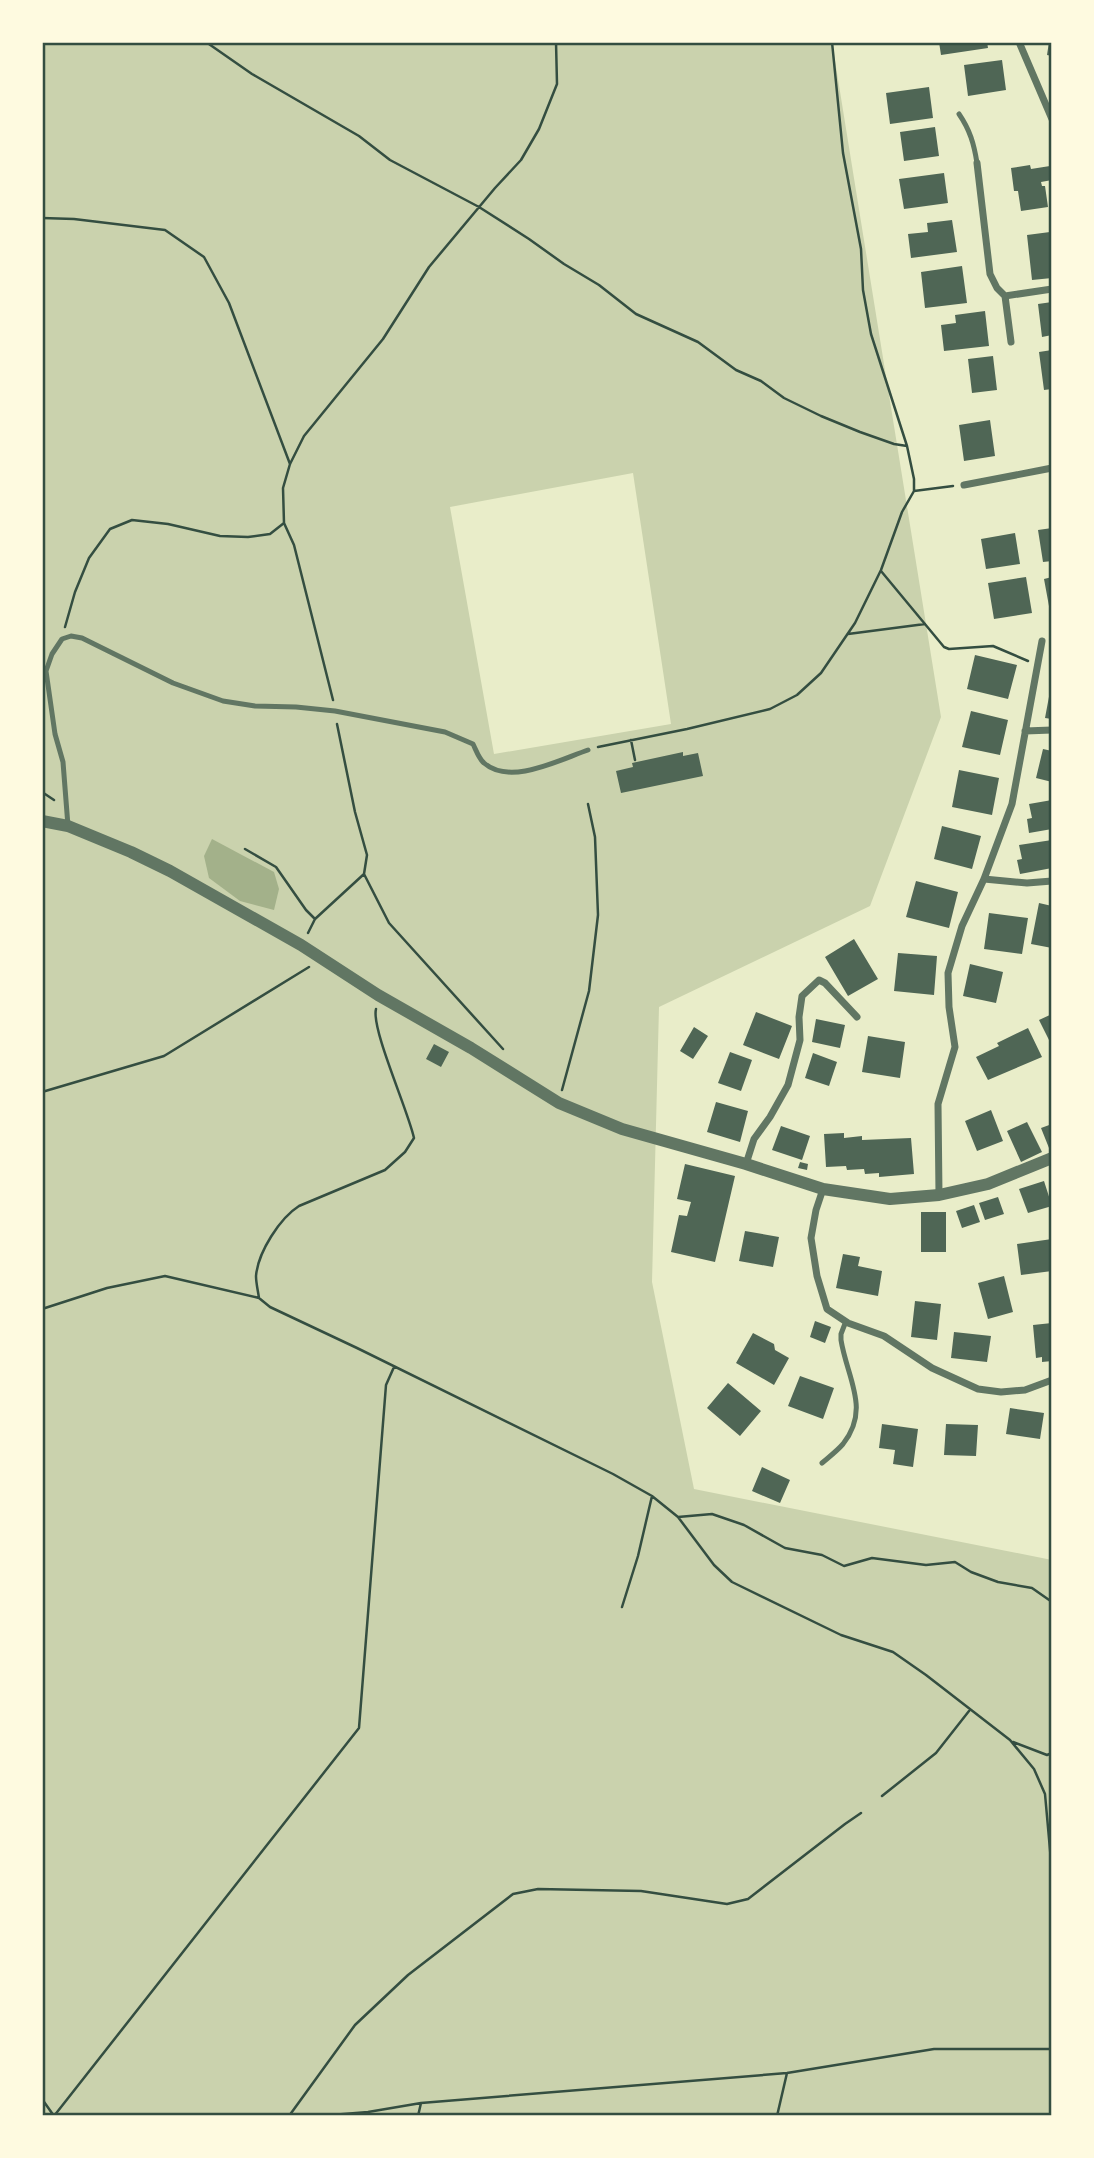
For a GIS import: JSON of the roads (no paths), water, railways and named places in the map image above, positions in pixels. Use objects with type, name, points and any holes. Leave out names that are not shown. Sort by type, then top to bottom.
[{"type":"street","points":[[1019,42],[1048,98],[1052,119]]},
{"type":"street","points":[[976,163],[990,274],[1004,296],[1011,342]]},
{"type":"street","points":[[1004,296],[1052,289]]},
{"type":"street","points":[[964,485],[1052,468]]},
{"type":"street","points":[[939,1195],[938,1104],[955,1047],[949,1007],[948,973],[962,926],[984,879],[1012,804],[1042,640]]},
{"type":"street","points":[[1025,731],[1052,730]]},
{"type":"street","points":[[42,821],[68,826],[170,871],[301,945],[559,1103],[622,1129],[823,1189],[890,1199],[939,1195],[988,1184],[1052,1158]]},
{"type":"street","points":[[984,879],[1027,883],[1052,881]]},
{"type":"street","points":[[746,1164],[754,1139],[788,1085],[800,1040],[802,996],[819,981],[825,983],[857,1017]]},
{"type":"street","points":[[823,1189],[811,1238],[817,1276],[827,1308],[846,1321],[884,1336],[932,1368],[978,1389],[1001,1392],[1025,1390],[1052,1380]]},
{"type":"lane","points":[[959,114],[974,142],[976,163]]},
{"type":"lane","points":[[68,826],[63,762],[55,734],[46,671],[52,654],[62,639],[71,636],[82,638],[173,683],[223,701],[255,706],[335,711],[445,732],[473,744],[482,762],[498,771],[521,773],[588,751]]},
{"type":"lane","points":[[822,1463],[843,1444],[856,1422],[858,1405],[841,1340],[846,1321]]}]
